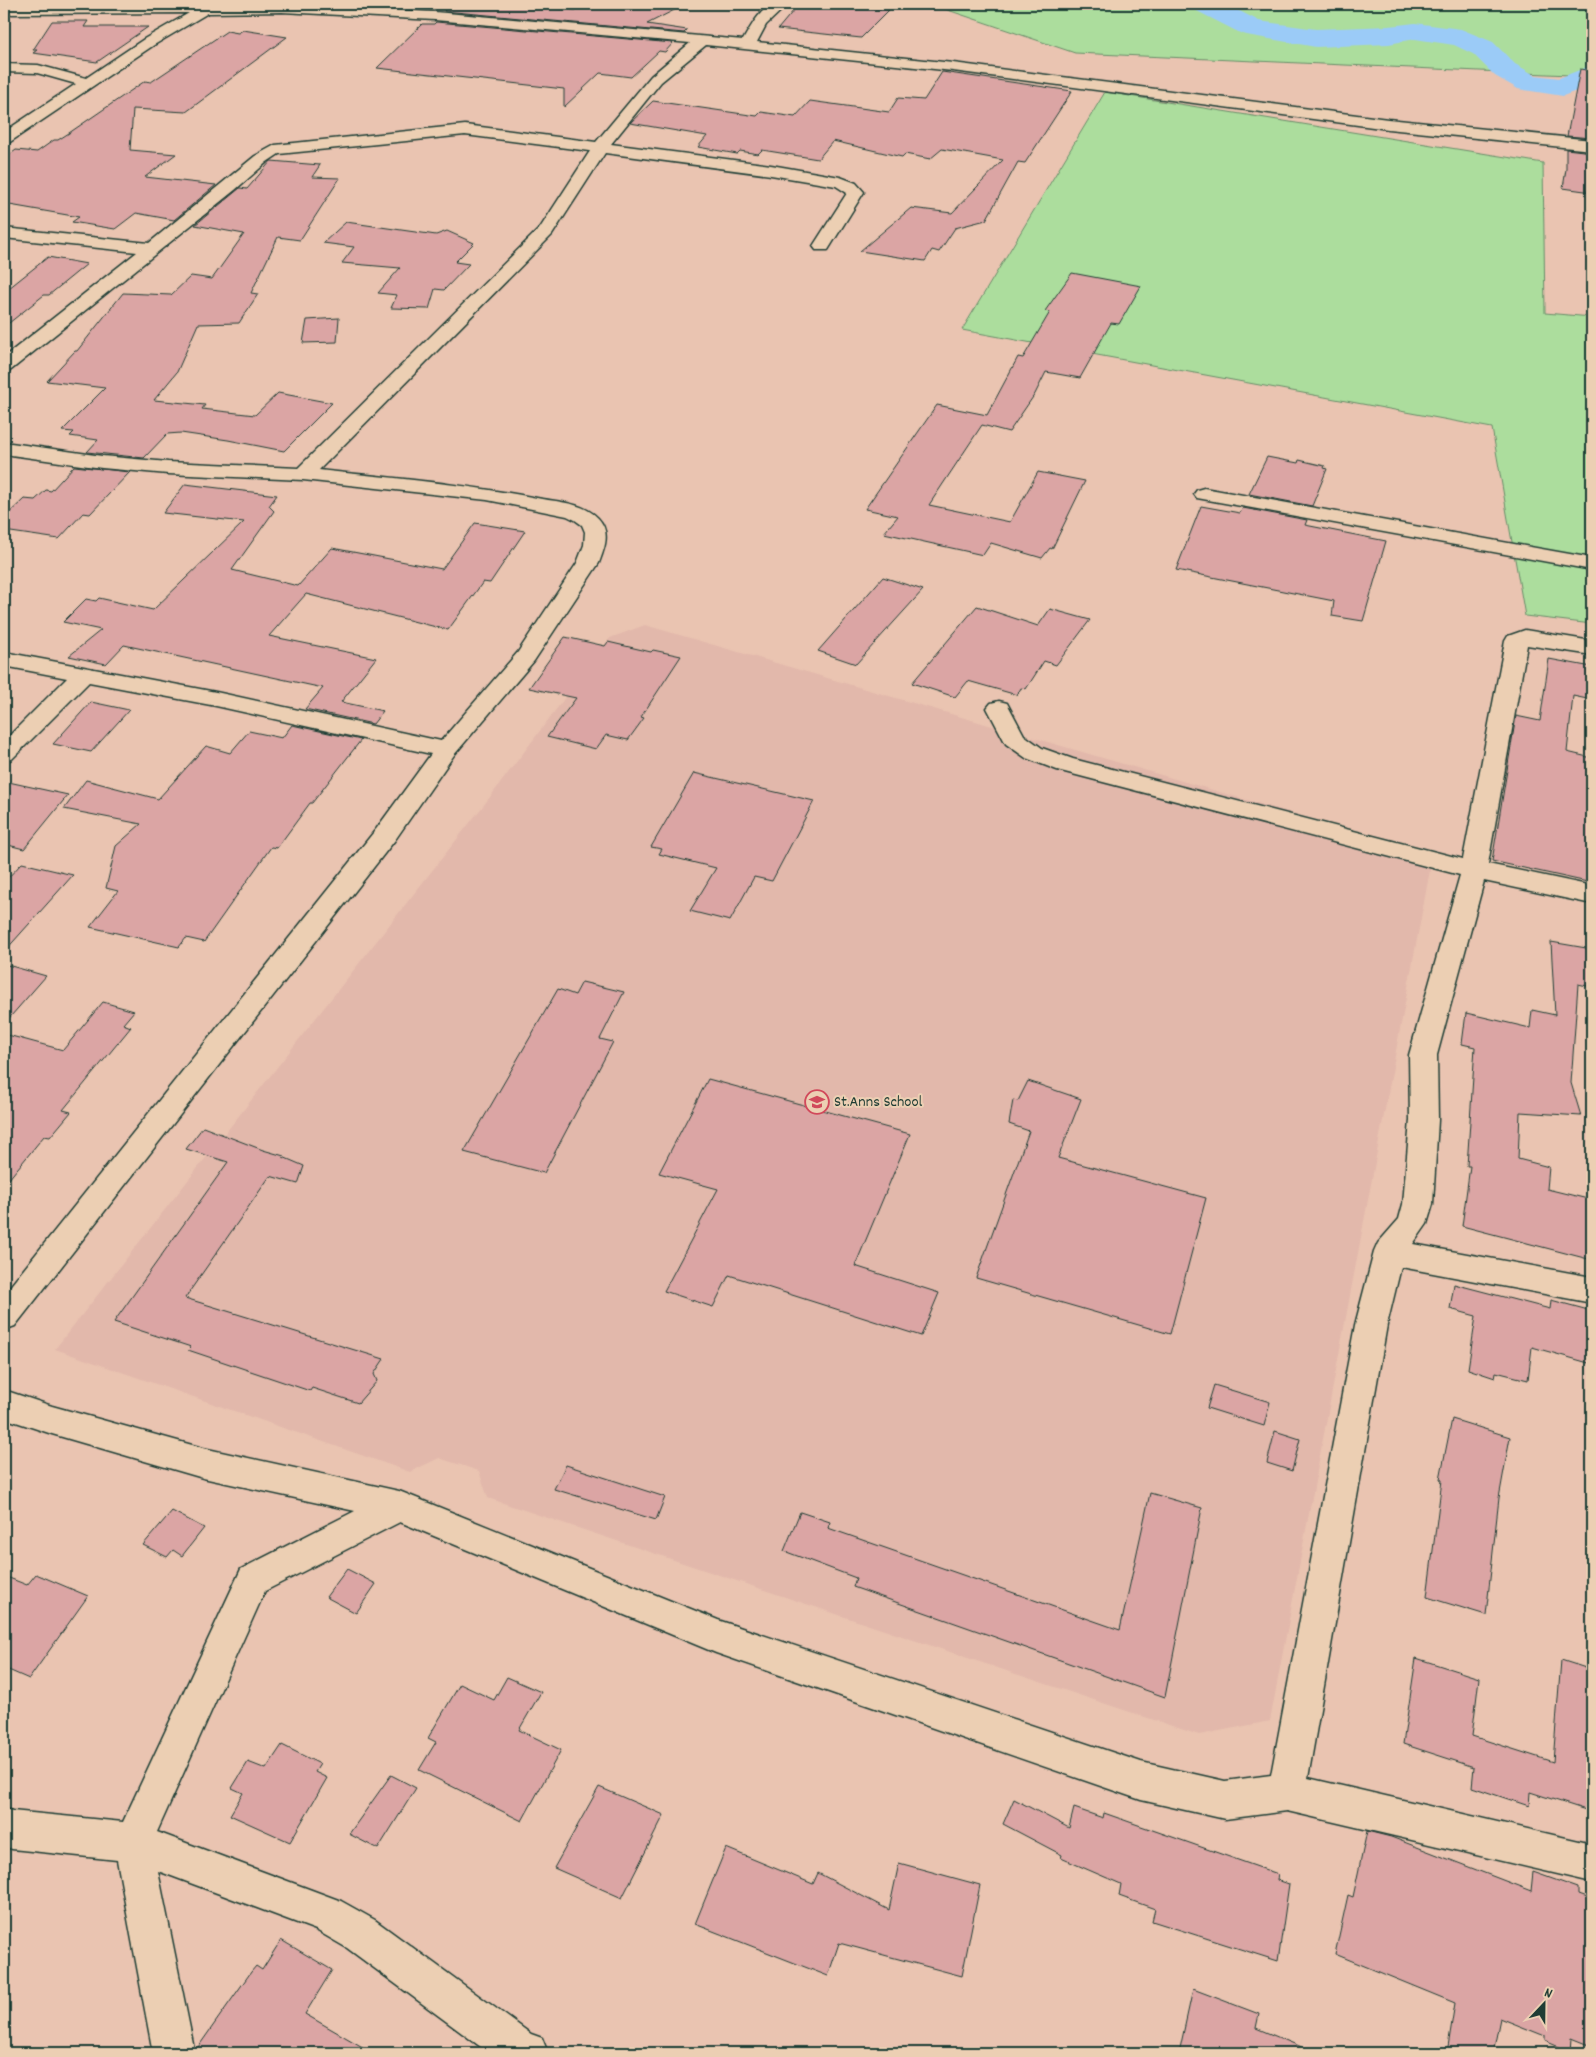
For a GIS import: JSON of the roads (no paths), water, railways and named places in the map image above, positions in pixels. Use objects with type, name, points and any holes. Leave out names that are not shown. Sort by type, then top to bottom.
[{"type":"street","points":[[748,45],[766,15],[781,4]]},
{"type":"street","points":[[4,10],[202,10],[262,6],[438,10],[952,67],[1378,123],[1592,145]]},
{"type":"street","points":[[4,139],[202,10]]},
{"type":"street","points":[[303,474],[546,231],[601,147],[656,78],[703,40]]},
{"type":"street","points":[[4,68],[38,69],[88,83]]},
{"type":"street","points":[[4,366],[229,188],[261,159],[275,150],[465,130],[771,170],[840,182],[850,186],[856,192],[822,246]]},
{"type":"street","points":[[4,232],[152,248]]},
{"type":"street","points":[[4,448],[112,463],[168,468],[303,474],[487,494],[573,511],[585,516],[595,525],[597,534],[595,547],[572,588],[526,656],[446,750],[380,841],[4,1317]]},
{"type":"street","points":[[1204,494],[1592,564]]},
{"type":"street","points":[[1287,1792],[1370,1335],[1389,1252],[1412,1224],[1418,1204],[1424,1120],[1424,1056],[1474,870],[1516,641],[1524,637],[1592,648]]},
{"type":"street","points":[[4,659],[226,701],[446,750]]},
{"type":"street","points":[[4,754],[85,673]]},
{"type":"street","points":[[999,708],[1014,739],[1034,752],[1065,765],[1474,870],[1592,895]]},
{"type":"street","points":[[1389,1252],[1592,1290]]},
{"type":"street","points":[[4,1404],[52,1420],[203,1463],[399,1506],[716,1636],[1141,1780],[1225,1800],[1287,1792],[1592,1863]]},
{"type":"street","points":[[174,2053],[133,1842],[253,1580],[399,1506]]},
{"type":"street","points":[[4,1827],[12,1830],[133,1842],[327,1915],[360,1934],[517,2049],[527,2053]]},
{"type":"waterway","points":[[1205,4],[1252,28],[1316,38],[1389,35],[1415,31],[1461,38],[1483,48],[1505,70],[1528,83],[1563,87],[1592,74]]},
{"type":"place","name":"St.Anns School","points":[[817,1102]]}]
